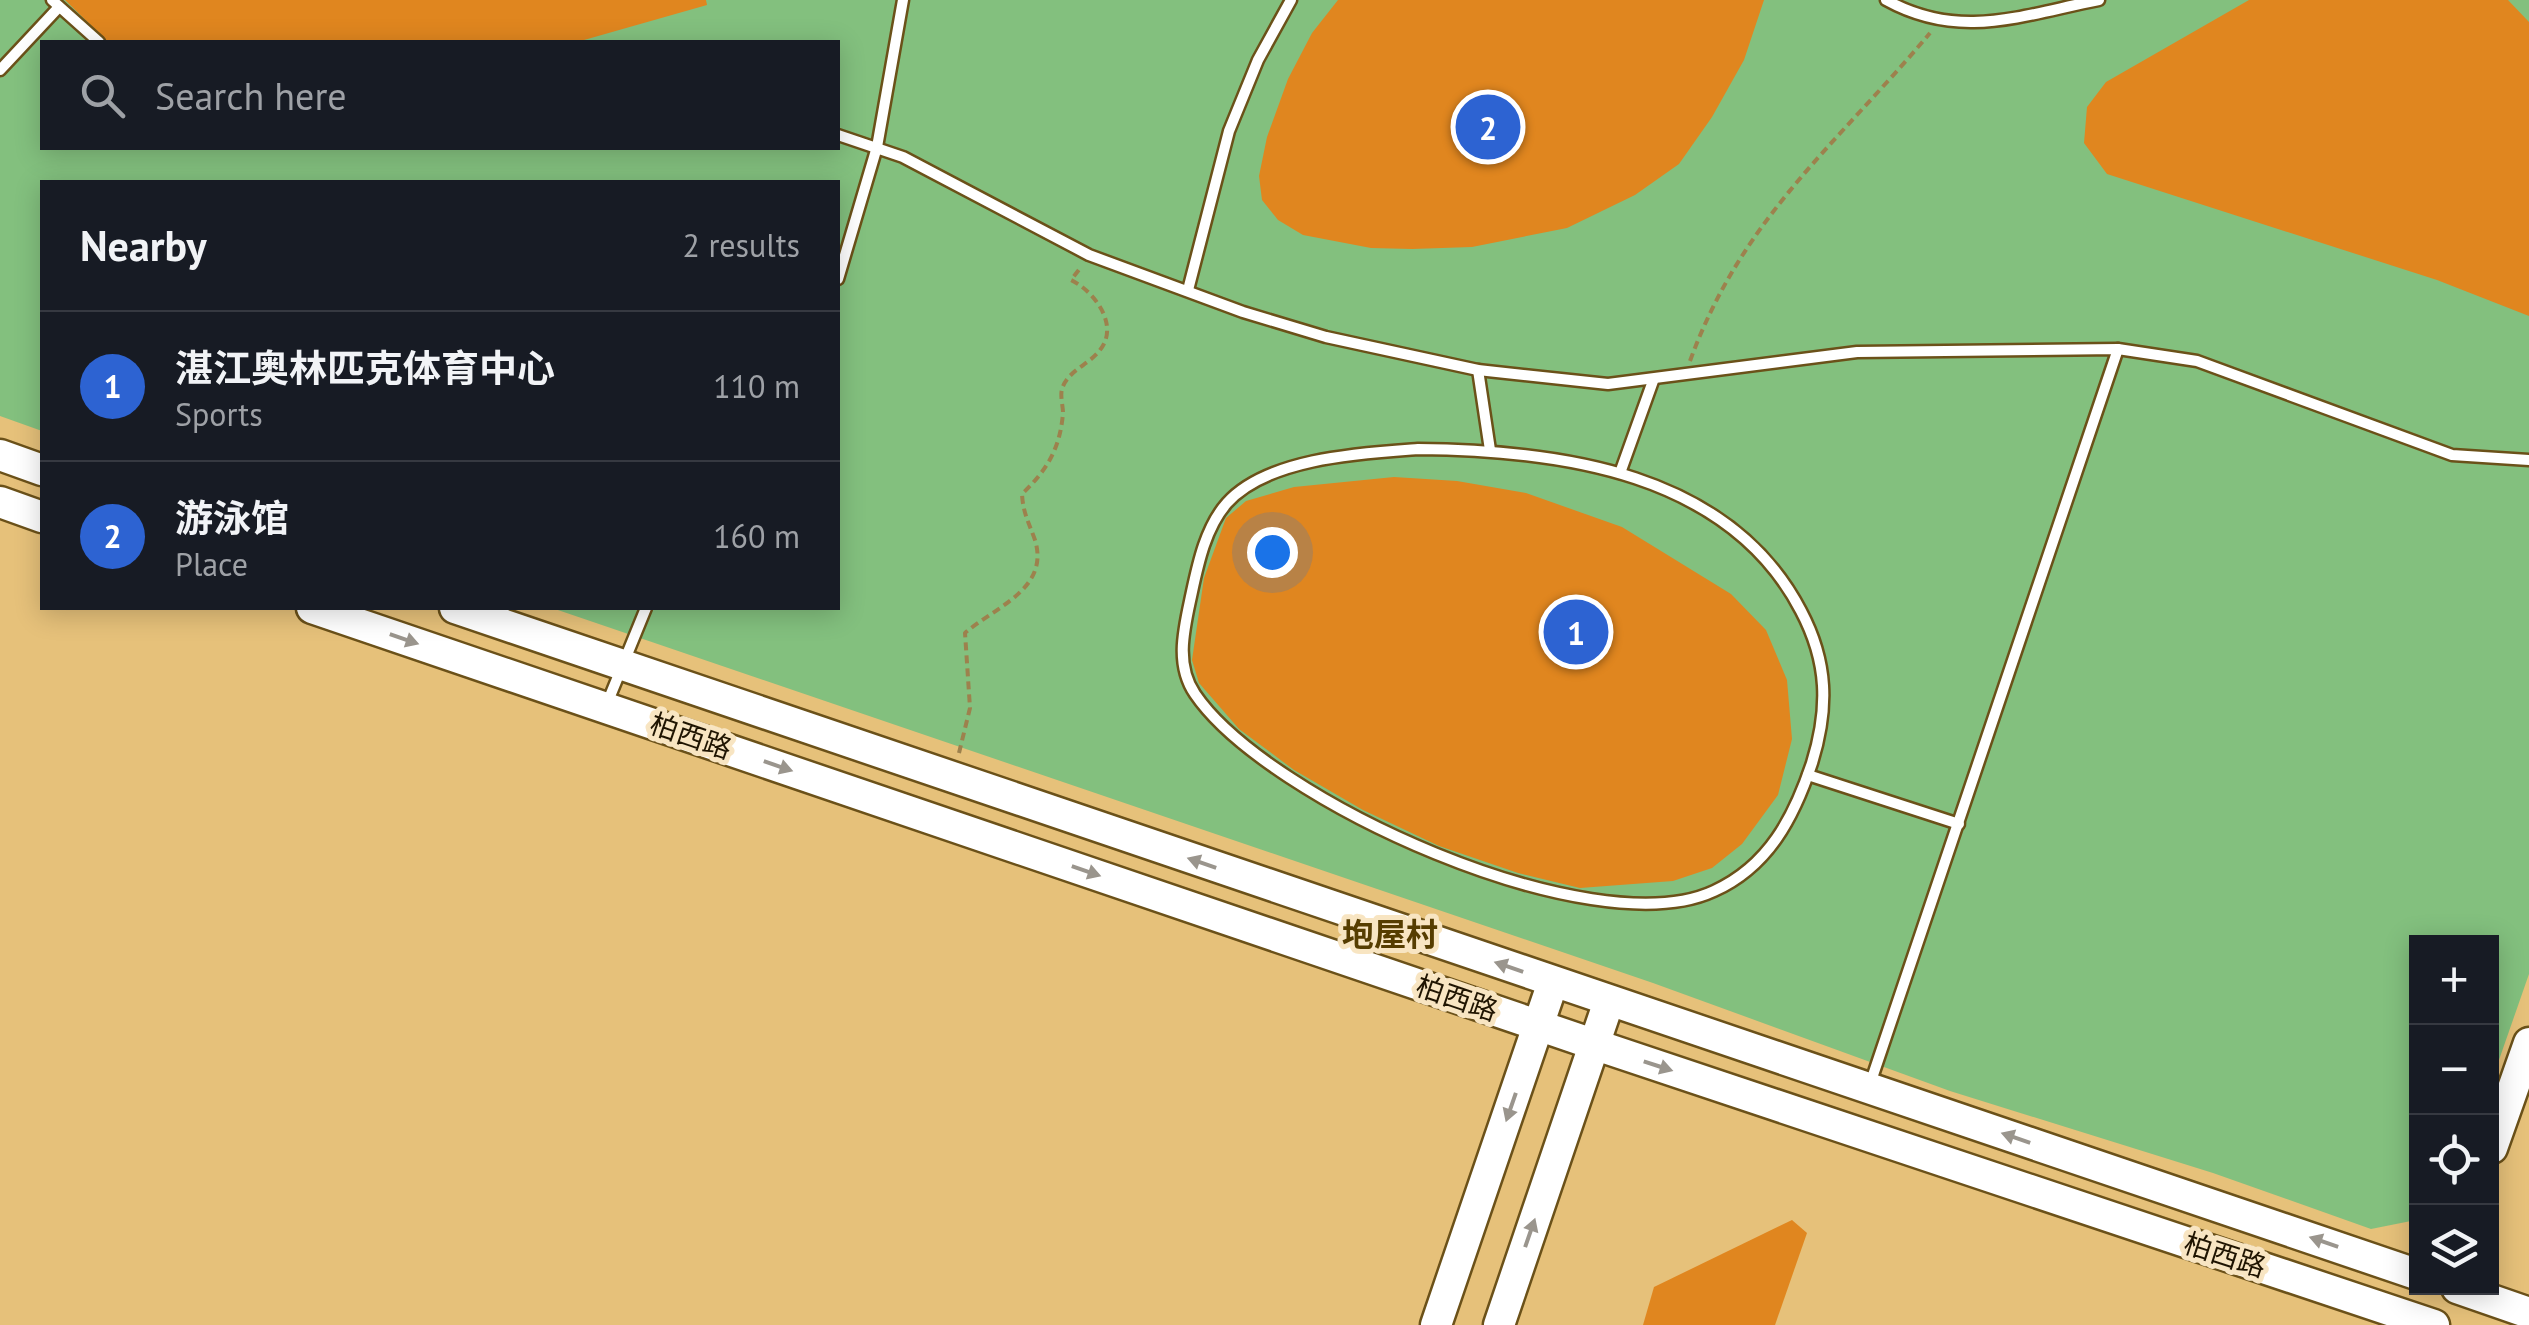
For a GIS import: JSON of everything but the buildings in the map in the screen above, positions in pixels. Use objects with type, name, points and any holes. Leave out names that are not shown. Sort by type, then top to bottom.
[{"type":"main road","points":[[0,456],[40,469]]},
{"type":"main road","points":[[0,502],[40,516]]},
{"type":"main road","name":"柏西路","points":[[318,610],[1539,1026],[2434,1325]]},
{"type":"main road","name":"柏西路","points":[[461,610],[2409,1272]]},
{"type":"main road","points":[[1436,1325],[1553,982]]},
{"type":"main road","points":[[1499,1325],[1609,1001]]},
{"type":"main road","points":[[2499,1128],[2529,1043]]},
{"type":"main road","points":[[2478,1295],[2529,1312]]},
{"type":"lane","points":[[840,272],[877,147],[903,0]]},
{"type":"lane","points":[[1188,290],[1229,131],[1258,60],[1292,0]]},
{"type":"lane","points":[[1886,0],[1938,23],[1990,23],[2099,0]]},
{"type":"lane","points":[[0,70],[55,3],[97,40]]},
{"type":"lane","points":[[840,136],[877,147],[980,195],[1089,255],[1326,337],[1478,370],[1608,384],[1653,382],[1857,352],[2118,349],[2197,362],[2452,455],[2529,460]]},
{"type":"lane","points":[[1868,1088],[2118,349]]},
{"type":"lane","points":[[1478,370],[1490,450]]},
{"type":"lane","points":[[1620,473],[1653,382]]},
{"type":"lane","points":[[1490,450],[1620,473],[1688,498],[1720,516],[1758,548],[1788,585],[1813,632],[1827,686],[1820,735],[1808,775],[1779,842],[1715,891],[1670,903],[1597,903],[1442,856],[1297,786],[1230,738],[1194,692],[1182,668],[1200,554],[1227,503],[1260,481],[1300,466],[1352,454],[1490,450]]},
{"type":"lane","points":[[606,706],[645,610]]},
{"type":"lane","points":[[1808,775],[1959,824]]},
{"type":"path","points":[[1684,375],[1705,320],[1748,244],[1805,167],[1938,23]]},
{"type":"path","points":[[950,778],[970,708],[965,634],[1029,588],[1037,570],[1036,542],[1023,516],[1022,494],[1042,475],[1059,448],[1062,390],[1072,373],[1102,349],[1106,329],[1102,309],[1088,288],[1071,280],[1089,255]]},
{"type":"green space","points":[[0,0],[2529,0],[2529,974],[2499,1060],[2499,935],[2409,935],[2409,1221],[2371,1229],[2213,1173],[1950,1091],[1653,983],[558,610],[840,610],[840,180],[40,180],[40,430],[0,416]]},
{"type":"place","name":"游泳馆","points":[[1488,127]]},
{"type":"place","name":"湛江奥林匹克体育中心","points":[[1576,632]]},
{"type":"district","name":"垉屋村","points":[[1390,935]]}]
